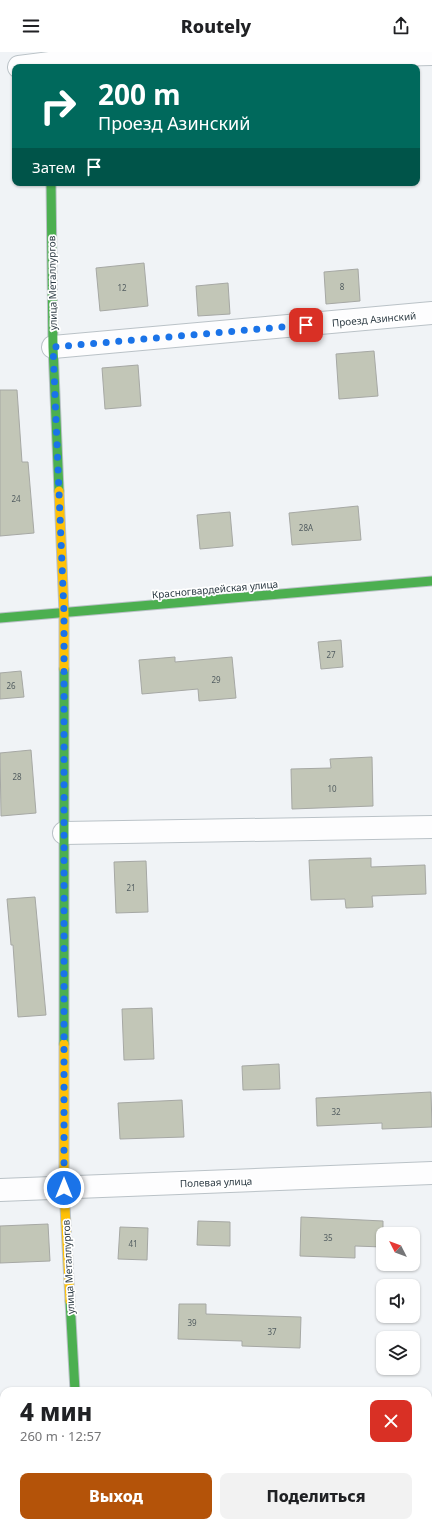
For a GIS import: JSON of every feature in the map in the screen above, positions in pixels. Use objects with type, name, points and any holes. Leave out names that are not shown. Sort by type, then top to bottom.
[{"type":"street","points":[[34,64],[50,61],[432,54]]},
{"type":"street","points":[[0,69],[12,67]]},
{"type":"street","name":"улица Металлургов","points":[[51,186],[53,347],[64,613],[64,1188],[75,1387]]},
{"type":"street","name":"Проезд Азинский","points":[[53,347],[432,313]]},
{"type":"street","name":"Красногвардейская улица","points":[[0,618],[432,580]]},
{"type":"street","points":[[64,833],[432,827]]},
{"type":"street","name":"Полевая улица","points":[[0,1190],[432,1173]]},
{"type":"building","points":[[144,263],[148,306],[100,311],[96,268]]},
{"type":"building","points":[[358,269],[360,301],[326,304],[324,272]]},
{"type":"building","points":[[228,283],[230,314],[198,316],[196,286]]},
{"type":"building","points":[[374,351],[378,396],[339,399],[336,354]]},
{"type":"building","points":[[138,365],[141,406],[105,409],[102,368]]},
{"type":"building","points":[[0,390],[17,390],[22,462],[28,462],[34,533],[0,536]]},
{"type":"building","points":[[358,506],[361,540],[292,545],[289,513]]},
{"type":"building","points":[[230,512],[233,546],[200,549],[197,515]]},
{"type":"building","points":[[341,640],[343,667],[321,669],[318,642]]},
{"type":"building","points":[[175,657],[175,662],[232,657],[236,698],[199,701],[198,689],[142,694],[139,660]]},
{"type":"building","points":[[21,671],[24,697],[0,699],[0,673]]},
{"type":"building","points":[[31,750],[36,813],[1,816],[0,753]]},
{"type":"building","points":[[372,757],[373,806],[292,809],[291,769],[331,768],[330,759]]},
{"type":"building","points":[[371,858],[371,867],[425,865],[426,894],[372,896],[373,907],[346,908],[345,899],[311,900],[309,860]]},
{"type":"building","points":[[146,861],[148,912],[116,913],[114,862]]},
{"type":"building","points":[[35,897],[46,1015],[18,1017],[13,945],[11,945],[7,899]]},
{"type":"building","points":[[152,1008],[154,1059],[124,1060],[122,1009]]},
{"type":"building","points":[[279,1064],[280,1089],[243,1090],[242,1066]]},
{"type":"building","points":[[431,1092],[432,1127],[382,1129],[382,1123],[317,1126],[316,1098]]},
{"type":"building","points":[[182,1100],[184,1137],[120,1139],[118,1103]]},
{"type":"building","points":[[301,1217],[383,1221],[383,1227],[376,1227],[376,1247],[355,1246],[355,1258],[300,1256]]},
{"type":"building","points":[[198,1221],[230,1222],[230,1246],[197,1245]]},
{"type":"building","points":[[48,1224],[50,1261],[0,1263],[0,1226]]},
{"type":"building","points":[[120,1227],[148,1228],[147,1260],[118,1259]]},
{"type":"building","points":[[179,1304],[206,1304],[206,1314],[301,1317],[300,1348],[242,1346],[242,1341],[178,1339]]},
{"type":"traffic: fast","points":[[51,186],[53,347],[59,491]]},
{"type":"traffic: fast","points":[[0,618],[432,581]]},
{"type":"traffic: fast","points":[[64,669],[64,1044]]},
{"type":"traffic: fast","points":[[70,1301],[75,1387]]},
{"type":"traffic: slow","points":[[59,491],[64,613],[64,669]]},
{"type":"traffic: slow","points":[[64,1044],[64,1188],[70,1301]]},
{"type":"route","points":[[64,1188],[64,613],[53,347],[306,325]]}]
